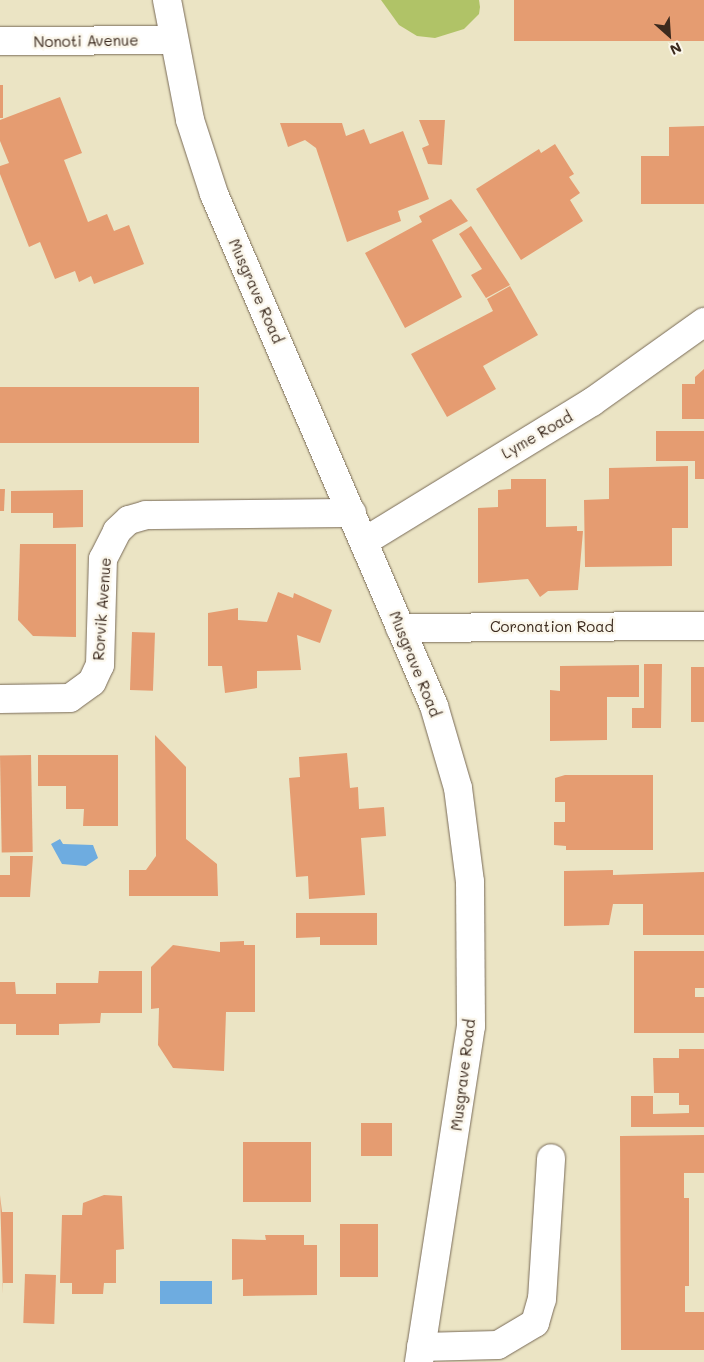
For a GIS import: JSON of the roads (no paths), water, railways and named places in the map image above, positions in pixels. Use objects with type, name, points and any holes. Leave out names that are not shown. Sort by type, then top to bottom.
[{"type":"street","name":"Musgrave Road","points":[[167,0],[171,40],[214,194],[434,706],[458,788],[470,882],[471,1026],[420,1354]]},
{"type":"street","name":"Nonoti Avenue","points":[[0,42],[171,40]]},
{"type":"street","name":"Lyme Road","points":[[364,541],[592,402],[704,322]]},
{"type":"street","name":"Rorvik Avenue","points":[[0,699],[70,698],[92,682],[100,664],[103,559],[112,538],[129,520],[146,516],[352,513]]},
{"type":"street","name":"Coronation Road","points":[[400,628],[704,626]]},
{"type":"street","points":[[420,1354],[498,1345],[535,1323],[542,1299],[551,1158]]},
{"type":"water","points":[[60,839],[63,844],[93,845],[98,858],[86,866],[62,864],[51,844]]},
{"type":"water","points":[[160,1281],[212,1281],[212,1304],[160,1304]]}]
